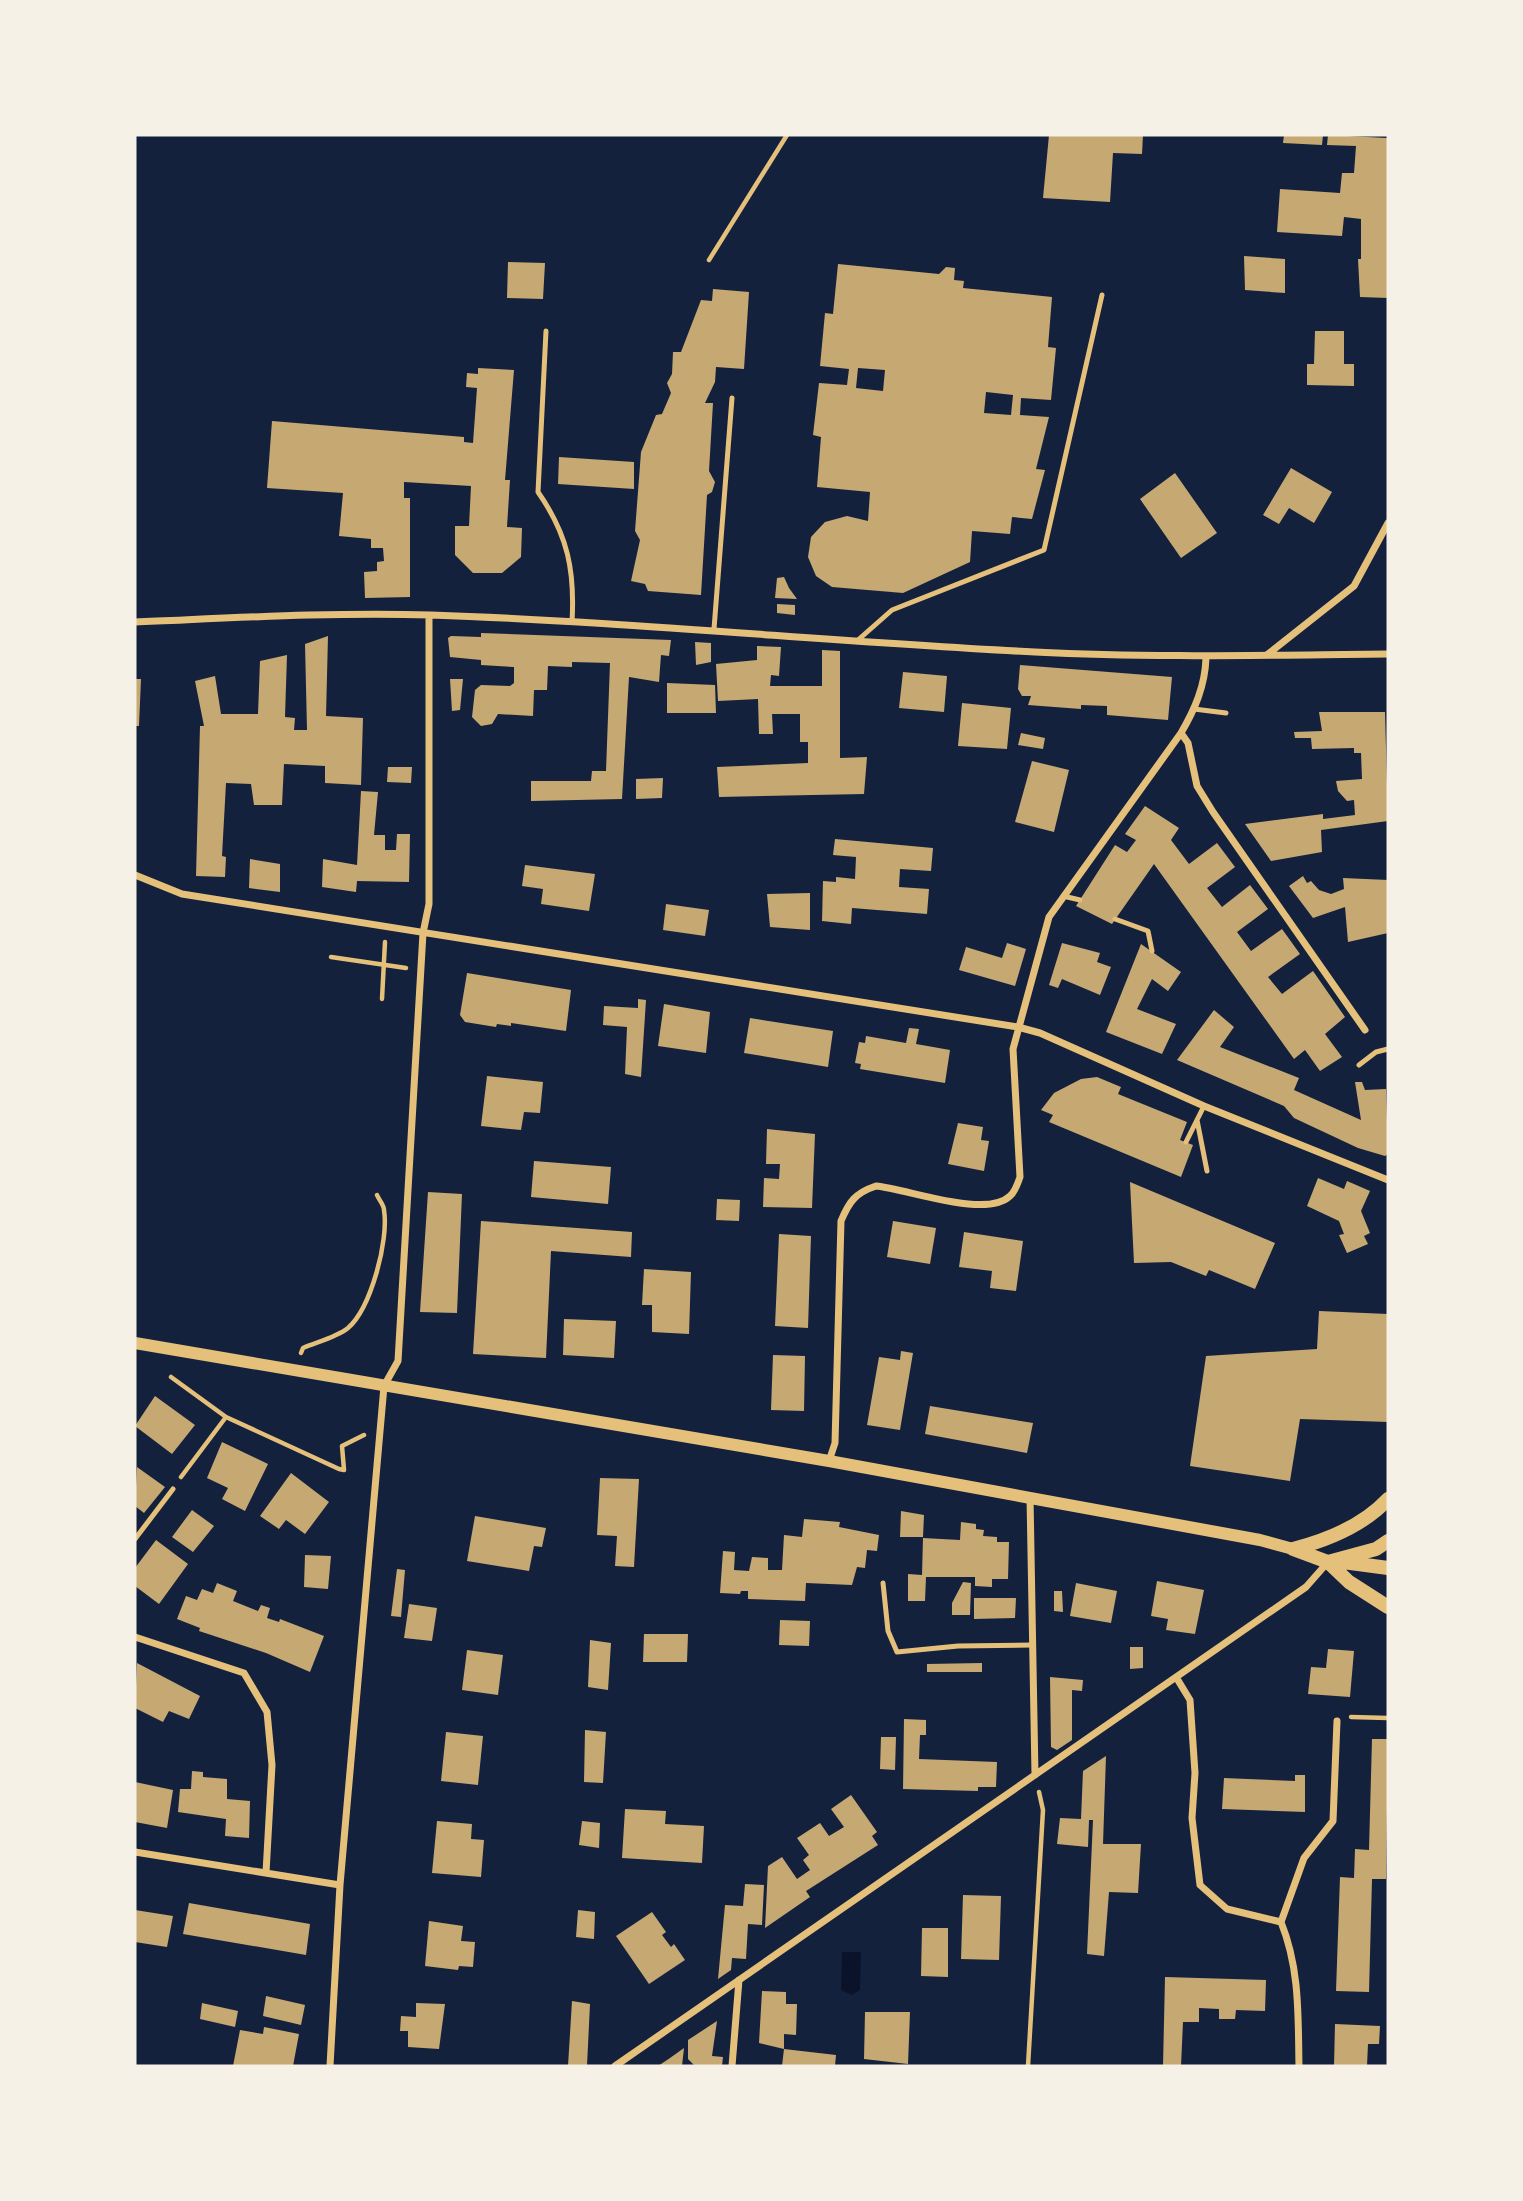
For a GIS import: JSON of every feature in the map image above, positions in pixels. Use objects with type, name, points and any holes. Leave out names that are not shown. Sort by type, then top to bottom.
[{"type":"main road","points":[[1293,1549],[1324,1541],[1375,1513],[1388,1499]]},
{"type":"main road","points":[[1328,1562],[1376,1549],[1388,1541]]},
{"type":"main road","points":[[1293,1549],[1328,1562],[1388,1568]]},
{"type":"main road","points":[[1328,1562],[1349,1582],[1388,1607]]},
{"type":"street","points":[[1268,654],[1354,586],[1388,523]]},
{"type":"street","points":[[330,2066],[340,1885],[380,1427],[384,1386],[398,1361],[423,933],[429,904],[429,615]]},
{"type":"street","points":[[135,622],[429,615],[714,629],[1035,652],[1206,658],[1268,654],[1388,654]]},
{"type":"street","points":[[829,1461],[835,1443],[841,1221],[849,1203],[860,1191],[876,1186],[978,1206],[999,1204],[1012,1195],[1020,1177],[1013,1049],[1049,917],[1181,733],[1194,709],[1205,677],[1206,658]]},
{"type":"street","points":[[1181,733],[1188,743],[1197,786],[1213,812],[1365,1030]]},
{"type":"street","points":[[135,875],[182,894],[1018,1027],[1040,1033],[1204,1106],[1388,1180]]},
{"type":"street","points":[[135,1343],[829,1461],[1293,1549]]},
{"type":"street","points":[[1030,1497],[1035,1775]]},
{"type":"street","points":[[615,2066],[1307,1587],[1328,1562]]},
{"type":"street","points":[[135,1637],[244,1674],[267,1712],[272,1765],[266,1873]]},
{"type":"street","points":[[1176,1677],[1190,1700],[1195,1773],[1192,1818],[1200,1885],[1227,1909],[1281,1922]]},
{"type":"street","points":[[1299,2066],[1298,1990],[1291,1947],[1281,1922],[1304,1858],[1333,1821],[1337,1721]]},
{"type":"street","points":[[135,1852],[340,1885]]},
{"type":"street","points":[[732,2066],[739,1980]]},
{"type":"lane","points":[[858,640],[892,610],[1044,550],[1102,295]]},
{"type":"lane","points":[[546,331],[538,492],[552,512],[570,558],[572,622]]},
{"type":"lane","points":[[714,629],[732,398]]},
{"type":"lane","points":[[1194,709],[1226,713]]},
{"type":"lane","points":[[1063,896],[1080,900]]},
{"type":"lane","points":[[1115,919],[1148,931],[1152,951]]},
{"type":"lane","points":[[1359,1065],[1376,1052],[1388,1049]]},
{"type":"lane","points":[[1186,1142],[1204,1106]]},
{"type":"lane","points":[[1197,1121],[1207,1171]]},
{"type":"lane","points":[[135,1539],[173,1489]]},
{"type":"lane","points":[[883,1583],[888,1631],[897,1652],[958,1646],[1033,1645]]},
{"type":"path","points":[[709,260],[787,135]]},
{"type":"path","points":[[382,999],[386,927]]},
{"type":"path","points":[[331,957],[421,970]]},
{"type":"path","points":[[301,1353],[303,1348],[346,1330],[361,1314],[373,1284],[382,1245],[384,1209],[377,1195]]},
{"type":"path","points":[[171,1377],[226,1417],[344,1470],[342,1446],[380,1427]]},
{"type":"path","points":[[173,1489],[226,1417]]},
{"type":"path","points":[[1337,1721],[1356,1715],[1388,1718]]},
{"type":"path","points":[[1028,2066],[1043,1810],[1035,1775]]},
{"type":"water","points":[[842,1952],[861,1952],[860,1990],[852,1995],[841,1990]]},
{"type":"building","points":[[1049,135],[1143,135],[1142,154],[1113,153],[1110,202],[1043,198]]},
{"type":"building","points":[[1284,135],[1323,135],[1322,145],[1283,143]]},
{"type":"building","points":[[1328,135],[1387,138],[1388,298],[1360,297],[1358,259],[1361,259],[1361,219],[1344,217],[1342,236],[1277,232],[1280,189],[1340,193],[1342,173],[1354,173],[1356,146],[1327,145]]},
{"type":"building","points":[[1244,256],[1285,259],[1285,293],[1245,290]]},
{"type":"building","points":[[508,262],[545,263],[543,299],[507,298]]},
{"type":"building","points":[[838,264],[939,274],[946,267],[955,268],[954,280],[964,281],[963,288],[1052,297],[1048,347],[1056,348],[1051,400],[1021,398],[1020,415],[1049,417],[1036,469],[1045,470],[1032,519],[1012,517],[1010,534],[972,531],[970,562],[903,593],[832,587],[816,576],[808,557],[811,537],[825,522],[847,516],[868,521],[870,492],[817,487],[821,437],[813,435],[819,383],[847,385],[849,369],[820,366],[825,313],[833,314]],"holes":[[[858,368],[885,370],[883,391],[856,388]],[[986,392],[1013,395],[1011,415],[984,413]]]},
{"type":"building","points":[[713,289],[749,292],[744,369],[716,367],[715,382],[705,403],[713,403],[709,471],[715,482],[712,492],[707,495],[701,595],[648,591],[645,584],[631,581],[640,540],[635,531],[641,452],[656,415],[662,414],[671,393],[667,383],[672,374],[673,352],[681,352],[701,300],[712,301]]},
{"type":"building","points":[[1315,331],[1344,331],[1344,364],[1354,364],[1354,386],[1307,385],[1307,364],[1314,364]]},
{"type":"building","points":[[478,368],[514,370],[505,480],[510,480],[507,527],[522,528],[521,557],[502,573],[473,573],[455,555],[455,526],[469,526],[471,486],[404,482],[404,498],[410,498],[410,597],[365,598],[364,572],[377,571],[377,562],[384,561],[383,548],[371,548],[371,539],[339,536],[343,493],[267,488],[272,421],[464,437],[464,442],[473,443],[477,388],[466,387],[467,373],[478,374]]},
{"type":"building","points":[[559,457],[634,462],[634,489],[558,484]]},
{"type":"building","points":[[1291,468],[1332,492],[1314,523],[1289,508],[1279,524],[1263,515]]},
{"type":"building","points":[[1175,473],[1217,533],[1181,558],[1140,499]]},
{"type":"building","points":[[784,577],[797,599],[775,598],[777,578]]},
{"type":"building","points":[[777,604],[795,605],[795,615],[777,613]]},
{"type":"building","points":[[481,633],[671,640],[669,656],[661,655],[659,682],[629,677],[622,799],[531,801],[531,781],[591,781],[592,771],[606,771],[610,663],[572,662],[572,667],[548,666],[547,690],[534,690],[533,716],[498,714],[492,724],[481,726],[472,717],[475,690],[481,685],[510,686],[514,683],[514,667],[481,665],[481,660],[450,657],[448,638],[481,637]]},
{"type":"building","points":[[328,636],[326,716],[363,718],[361,785],[325,783],[325,766],[284,764],[282,805],[254,805],[251,784],[226,783],[222,856],[226,857],[225,877],[196,876],[200,726],[204,726],[195,681],[215,676],[221,714],[258,714],[260,661],[287,655],[285,717],[295,718],[294,730],[307,730],[305,644]]},
{"type":"building","points":[[695,642],[711,643],[711,662],[696,665]]},
{"type":"building","points":[[757,646],[781,647],[779,676],[771,675],[770,686],[822,686],[822,650],[840,651],[840,758],[867,757],[864,794],[719,797],[717,767],[808,763],[808,742],[800,742],[800,714],[772,714],[773,734],[759,734],[758,699],[718,701],[716,664],[757,660]]},
{"type":"building","points":[[1020,665],[1172,677],[1168,720],[1107,715],[1107,706],[1081,705],[1081,709],[1028,705],[1031,696],[1022,696],[1018,689]]},
{"type":"building","points":[[903,672],[947,676],[944,712],[899,708]]},
{"type":"building","points":[[135,679],[141,679],[139,726],[135,726]]},
{"type":"building","points":[[450,679],[463,679],[460,710],[452,711]]},
{"type":"building","points":[[667,683],[715,685],[716,713],[667,713]]},
{"type":"building","points":[[962,703],[1011,708],[1007,749],[958,746]]},
{"type":"building","points":[[1319,712],[1385,712],[1388,821],[1321,830],[1322,852],[1271,861],[1245,824],[1323,814],[1323,819],[1355,815],[1354,800],[1347,801],[1338,791],[1336,781],[1362,779],[1361,753],[1354,753],[1354,748],[1312,749],[1311,738],[1295,738],[1294,732],[1322,731]]},
{"type":"building","points":[[1021,733],[1045,738],[1043,749],[1018,745]]},
{"type":"building","points":[[1032,761],[1069,770],[1054,832],[1015,822]]},
{"type":"building","points":[[388,767],[412,767],[411,783],[387,782]]},
{"type":"building","points":[[663,778],[662,798],[636,799],[636,779]]},
{"type":"building","points":[[361,791],[378,792],[374,835],[385,835],[385,850],[396,850],[397,834],[410,834],[409,882],[357,881],[356,892],[322,887],[323,859],[357,865]]},
{"type":"building","points":[[1145,806],[1179,828],[1171,840],[1189,864],[1217,843],[1235,867],[1207,888],[1222,907],[1250,885],[1268,909],[1237,932],[1251,951],[1282,929],[1300,954],[1268,977],[1282,994],[1313,971],[1345,1017],[1325,1034],[1342,1057],[1320,1071],[1305,1050],[1294,1059],[1154,864],[1112,924],[1076,906],[1115,845],[1127,852],[1136,840],[1125,834]]},
{"type":"building","points":[[835,839],[933,848],[931,871],[900,869],[899,887],[929,889],[927,914],[852,908],[851,924],[822,921],[823,881],[836,882],[836,877],[855,879],[856,857],[833,855]]},
{"type":"building","points":[[250,859],[280,864],[280,892],[249,888]]},
{"type":"building","points":[[525,865],[595,874],[589,911],[541,904],[543,889],[522,886]]},
{"type":"building","points":[[1303,876],[1307,883],[1311,881],[1319,890],[1331,894],[1344,889],[1343,878],[1388,880],[1388,933],[1348,942],[1345,907],[1313,918],[1289,886]]},
{"type":"building","points":[[810,893],[810,930],[770,927],[767,894]]},
{"type":"building","points":[[666,904],[709,910],[705,936],[663,930]]},
{"type":"building","points":[[1007,943],[1026,949],[1015,986],[959,970],[966,947],[1002,958]]},
{"type":"building","points":[[1062,943],[1100,953],[1097,962],[1111,967],[1100,995],[1062,979],[1058,988],[1049,985]]},
{"type":"building","points":[[1141,944],[1181,972],[1168,991],[1152,979],[1137,1009],[1176,1024],[1162,1054],[1106,1032]]},
{"type":"building","points":[[467,973],[571,990],[566,1031],[511,1023],[511,1026],[497,1024],[496,1027],[465,1022],[460,1015]]},
{"type":"building","points":[[638,999],[646,1000],[641,1077],[625,1074],[627,1027],[603,1025],[604,1006],[638,1008]]},
{"type":"building","points":[[664,1004],[710,1012],[706,1053],[658,1046]]},
{"type":"building","points":[[1214,1010],[1234,1027],[1220,1047],[1299,1078],[1294,1090],[1361,1120],[1355,1082],[1362,1082],[1365,1090],[1386,1089],[1388,1154],[1385,1156],[1358,1148],[1294,1118],[1284,1106],[1177,1060]]},
{"type":"building","points":[[750,1018],[833,1031],[828,1067],[744,1053]]},
{"type":"building","points":[[909,1028],[919,1029],[916,1044],[950,1050],[945,1083],[860,1069],[861,1064],[855,1063],[859,1042],[865,1043],[866,1036],[906,1043]]},
{"type":"building","points":[[487,1076],[543,1082],[540,1113],[524,1112],[521,1130],[481,1126]]},
{"type":"building","points":[[1097,1077],[1121,1087],[1118,1094],[1187,1122],[1180,1140],[1193,1145],[1181,1177],[1049,1122],[1053,1115],[1041,1110],[1054,1093],[1081,1079]]},
{"type":"building","points":[[958,1123],[983,1127],[981,1140],[989,1141],[984,1171],[948,1164]]},
{"type":"building","points":[[767,1129],[815,1134],[812,1208],[763,1207],[764,1178],[779,1179],[780,1164],[766,1164]]},
{"type":"building","points":[[534,1161],[611,1167],[608,1204],[531,1197]]},
{"type":"building","points":[[1318,1178],[1344,1189],[1347,1181],[1370,1191],[1361,1211],[1370,1233],[1364,1236],[1368,1244],[1347,1253],[1339,1235],[1344,1234],[1339,1221],[1307,1206]]},
{"type":"building","points":[[1130,1182],[1275,1243],[1255,1289],[1209,1270],[1206,1276],[1171,1262],[1134,1263]]},
{"type":"building","points":[[428,1192],[462,1194],[457,1313],[420,1312]]},
{"type":"building","points":[[717,1199],[740,1200],[739,1221],[716,1220]]},
{"type":"building","points":[[481,1221],[632,1232],[631,1257],[551,1251],[546,1358],[473,1354]]},
{"type":"building","points":[[893,1221],[936,1228],[930,1264],[887,1257]]},
{"type":"building","points":[[964,1232],[1023,1241],[1016,1291],[990,1288],[992,1271],[959,1267]]},
{"type":"building","points":[[779,1234],[811,1236],[808,1328],[775,1326]]},
{"type":"building","points":[[644,1269],[691,1272],[689,1334],[652,1332],[652,1305],[642,1305]]},
{"type":"building","points":[[1319,1311],[1388,1314],[1388,1422],[1300,1419],[1290,1481],[1190,1466],[1206,1356],[1317,1349]]},
{"type":"building","points":[[564,1319],[616,1321],[614,1358],[563,1355]]},
{"type":"building","points":[[901,1351],[913,1353],[900,1430],[867,1425],[879,1357],[900,1360]]},
{"type":"building","points":[[773,1355],[805,1356],[804,1411],[771,1410]]},
{"type":"building","points":[[155,1396],[195,1425],[172,1454],[135,1426]]},
{"type":"building","points":[[930,1406],[1033,1423],[1027,1453],[925,1434]]},
{"type":"building","points":[[222,1442],[268,1464],[245,1511],[222,1499],[228,1488],[207,1478]]},
{"type":"building","points":[[137,1467],[165,1487],[144,1513],[135,1506]]},
{"type":"building","points":[[291,1473],[329,1502],[305,1534],[286,1520],[279,1529],[260,1516]]},
{"type":"building","points":[[600,1478],[639,1479],[634,1567],[615,1566],[617,1536],[597,1535]]},
{"type":"building","points":[[192,1510],[214,1526],[193,1552],[172,1537]]},
{"type":"building","points":[[901,1511],[924,1515],[923,1537],[900,1537]]},
{"type":"building","points":[[475,1516],[546,1528],[542,1547],[534,1546],[529,1571],[467,1561]]},
{"type":"building","points":[[804,1519],[840,1522],[839,1527],[879,1535],[877,1551],[867,1550],[865,1568],[857,1567],[852,1585],[806,1583],[805,1601],[748,1599],[748,1591],[741,1591],[740,1594],[720,1593],[723,1551],[735,1552],[734,1570],[749,1571],[752,1557],[768,1558],[768,1570],[782,1570],[784,1535],[802,1537]]},
{"type":"building","points":[[961,1522],[976,1524],[976,1529],[984,1530],[983,1536],[997,1537],[997,1542],[1009,1542],[1008,1579],[992,1579],[992,1587],[975,1586],[975,1577],[926,1577],[925,1601],[908,1601],[908,1574],[922,1575],[923,1538],[960,1540]]},
{"type":"building","points":[[156,1540],[188,1564],[159,1604],[135,1586],[135,1568]]},
{"type":"building","points":[[305,1555],[331,1556],[328,1589],[304,1587]]},
{"type":"building","points":[[397,1569],[405,1570],[401,1617],[391,1616]]},
{"type":"building","points":[[1157,1581],[1204,1590],[1195,1634],[1166,1630],[1168,1619],[1151,1616]]},
{"type":"building","points":[[963,1582],[971,1583],[970,1615],[952,1615],[952,1603]]},
{"type":"building","points":[[217,1583],[237,1591],[233,1601],[258,1611],[261,1605],[270,1608],[267,1618],[279,1622],[280,1619],[324,1636],[310,1672],[266,1653],[199,1631],[200,1628],[177,1619],[186,1596],[197,1600],[202,1589],[213,1593]]},
{"type":"building","points":[[1076,1583],[1117,1591],[1111,1623],[1070,1616]]},
{"type":"building","points":[[1054,1591],[1062,1591],[1063,1612],[1054,1611]]},
{"type":"building","points":[[974,1598],[1016,1598],[1015,1618],[974,1619]]},
{"type":"building","points":[[409,1604],[437,1608],[432,1641],[404,1638]]},
{"type":"building","points":[[780,1620],[810,1621],[809,1646],[779,1645]]},
{"type":"building","points":[[644,1634],[688,1634],[687,1662],[643,1662]]},
{"type":"building","points":[[590,1640],[611,1643],[608,1690],[588,1687]]},
{"type":"building","points":[[1130,1647],[1143,1647],[1143,1668],[1130,1669]]},
{"type":"building","points":[[1328,1649],[1354,1651],[1350,1697],[1308,1694],[1311,1667],[1326,1668]]},
{"type":"building","points":[[467,1650],[503,1655],[498,1695],[462,1690]]},
{"type":"building","points":[[137,1663],[200,1696],[189,1719],[169,1711],[163,1722],[135,1708]]},
{"type":"building","points":[[982,1663],[982,1672],[927,1672],[927,1664]]},
{"type":"building","points":[[1050,1677],[1083,1680],[1082,1691],[1072,1690],[1072,1740],[1057,1750],[1051,1747]]},
{"type":"building","points":[[904,1719],[926,1720],[926,1735],[920,1735],[919,1759],[997,1762],[996,1787],[978,1787],[978,1791],[903,1789]]},
{"type":"building","points":[[585,1730],[606,1732],[603,1783],[584,1782]]},
{"type":"building","points":[[446,1732],[483,1736],[478,1785],[441,1781]]},
{"type":"building","points":[[881,1737],[896,1737],[895,1770],[880,1769]]},
{"type":"building","points":[[1372,1739],[1388,1739],[1386,1879],[1372,1879],[1369,1992],[1336,1991],[1340,1877],[1354,1878],[1355,1849],[1369,1850]]},
{"type":"building","points":[[1106,1756],[1103,1844],[1141,1844],[1138,1893],[1109,1892],[1104,1956],[1087,1954],[1093,1820],[1089,1820],[1088,1847],[1057,1844],[1060,1818],[1081,1819],[1083,1771]]},
{"type":"building","points":[[192,1771],[203,1772],[203,1777],[227,1779],[227,1799],[250,1801],[249,1838],[225,1836],[226,1819],[178,1812],[180,1789],[191,1789]]},
{"type":"building","points":[[1295,1775],[1305,1775],[1305,1812],[1222,1809],[1224,1778],[1295,1781]]},
{"type":"building","points":[[135,1782],[173,1790],[167,1828],[135,1822]]},
{"type":"building","points":[[851,1795],[877,1832],[872,1836],[878,1845],[806,1891],[810,1897],[765,1928],[768,1866],[782,1857],[797,1879],[810,1870],[803,1860],[809,1855],[797,1838],[820,1823],[829,1836],[844,1827],[831,1809]]},
{"type":"building","points":[[625,1809],[666,1811],[665,1824],[704,1826],[702,1863],[622,1858]]},
{"type":"building","points":[[437,1821],[472,1824],[471,1839],[484,1840],[481,1877],[432,1873]]},
{"type":"building","points":[[582,1821],[600,1823],[599,1848],[579,1845]]},
{"type":"building","points":[[745,1884],[764,1885],[762,1925],[748,1924],[746,1959],[732,1958],[731,1970],[718,1979],[725,1905],[743,1906]]},
{"type":"building","points":[[963,1895],[1001,1896],[999,1960],[961,1959]]},
{"type":"building","points":[[189,1903],[310,1924],[306,1955],[183,1934]]},
{"type":"building","points":[[135,1910],[173,1916],[167,1947],[135,1942]]},
{"type":"building","points":[[578,1910],[595,1912],[594,1939],[576,1937]]},
{"type":"building","points":[[652,1912],[666,1932],[662,1935],[671,1947],[674,1944],[685,1960],[649,1984],[616,1936]]},
{"type":"building","points":[[429,1921],[463,1926],[461,1941],[475,1942],[473,1967],[459,1966],[458,1970],[425,1966]]},
{"type":"building","points":[[922,1928],[948,1928],[948,1977],[921,1976]]},
{"type":"building","points":[[1165,1977],[1266,1980],[1265,2011],[1236,2010],[1235,2019],[1219,2019],[1219,2009],[1199,2008],[1199,2022],[1183,2022],[1181,2066],[1163,2066]]},
{"type":"building","points":[[762,1991],[786,1992],[786,2004],[797,2004],[796,2035],[784,2034],[784,2049],[759,2043]]},
{"type":"building","points":[[266,1996],[305,2005],[301,2025],[263,2016]]},
{"type":"building","points":[[572,2001],[590,2004],[587,2066],[568,2066]]},
{"type":"building","points":[[202,2003],[238,2011],[235,2027],[200,2019]]},
{"type":"building","points":[[416,2003],[445,2004],[439,2049],[408,2047],[408,2031],[400,2031],[401,2016],[416,2017]]},
{"type":"building","points":[[865,2012],[910,2012],[908,2064],[864,2059]]},
{"type":"building","points":[[717,2021],[712,2056],[723,2057],[722,2066],[695,2066],[688,2059],[688,2040]]},
{"type":"building","points":[[1335,2024],[1380,2026],[1379,2044],[1368,2044],[1367,2066],[1334,2066]]},
{"type":"building","points":[[264,2027],[299,2034],[293,2066],[233,2066],[240,2030],[263,2034]]},
{"type":"building","points":[[684,2048],[682,2066],[658,2066],[670,2058]]},
{"type":"building","points":[[784,2049],[836,2055],[835,2066],[782,2066]]}]
